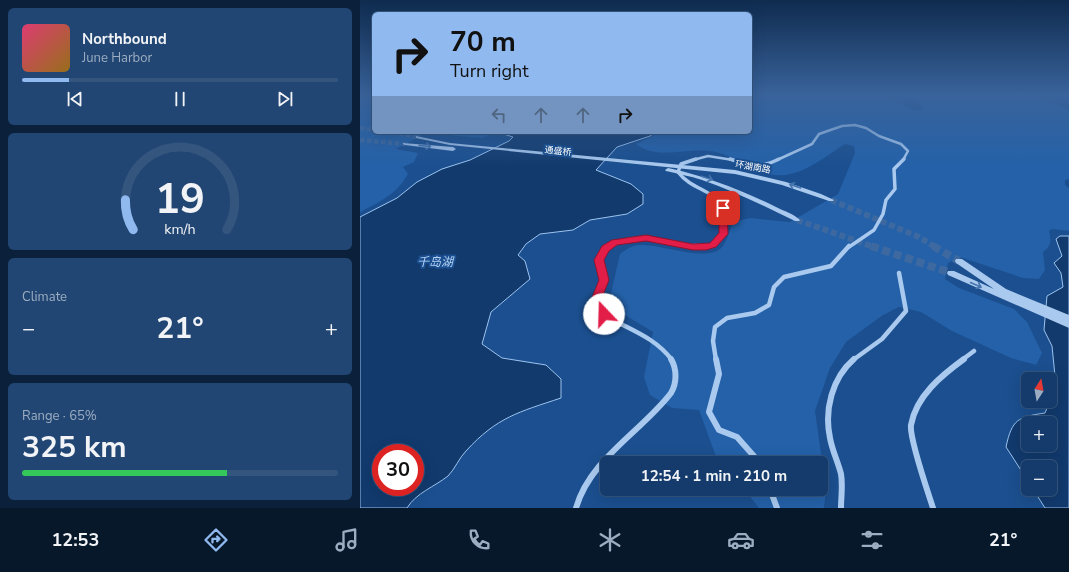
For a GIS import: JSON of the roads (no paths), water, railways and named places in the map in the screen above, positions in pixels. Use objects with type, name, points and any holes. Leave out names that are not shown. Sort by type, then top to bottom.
[{"type":"street","points":[[576,508],[577,499],[589,478],[662,402],[673,388],[677,374],[674,362],[666,351],[653,341],[604,314],[596,300],[604,280],[599,260],[606,249],[615,242],[629,239],[646,238],[693,247],[706,247],[719,241],[724,234],[723,208],[720,201],[713,194],[689,185],[678,169],[682,164],[708,156],[726,158],[750,166],[767,165],[812,144],[819,134],[842,126],[855,125],[866,128],[879,136],[901,144],[908,151],[905,158],[894,169],[895,188],[886,200],[883,214],[874,230],[850,244],[831,266],[784,277],[774,287],[769,305],[755,313],[727,318],[715,327],[713,341],[719,374],[709,412],[719,430],[737,436],[755,456]]},
{"type":"street","name":"通盛桥","points":[[418,137],[450,144],[669,168]]},
{"type":"street","name":"通盛桥","points":[[405,144],[669,168]]},
{"type":"street","name":"环湖南路","points":[[669,168],[763,177],[794,185],[831,200]]},
{"type":"street","name":"环湖南路","points":[[678,169],[723,184],[798,220]]},
{"type":"street","points":[[959,261],[1002,294],[1069,318]]},
{"type":"street","points":[[841,508],[840,473],[832,450],[828,427],[829,404],[837,379],[856,356],[885,336],[899,317],[906,311],[900,273]]},
{"type":"street","points":[[951,273],[1002,294],[1069,325]]},
{"type":"street","points":[[933,508],[913,439],[911,426],[914,415],[924,394],[950,369],[974,351]]},
{"type":"street","points":[[773,496],[777,508]]},
{"type":"water","name":"千岛湖","points":[[503,134],[653,134],[617,147],[596,170],[631,184],[643,194],[643,204],[627,214],[590,220],[573,230],[540,234],[526,244],[518,255],[525,261],[530,279],[491,312],[482,344],[502,358],[546,365],[561,379],[561,398],[509,417],[488,430],[464,454],[448,476],[424,492],[424,444],[372,444],[372,496],[418,496],[407,508],[360,508],[360,217],[397,198],[417,182],[442,169],[470,160],[509,141],[513,137]]},
{"type":"water","points":[[1060,236],[1069,236],[1069,508],[1045,508],[1037,496],[1057,496],[1057,460],[1021,460],[1021,470],[1006,447],[1011,430],[1021,419],[1021,452],[1057,452],[1057,416],[1028,416],[1045,413],[1047,408],[1057,408],[1057,372],[1055,372],[1052,346],[1044,330],[1047,296],[1063,287],[1061,273],[1054,263],[1062,256],[1056,239]]},
{"type":"tunnel","points":[[360,128],[372,130]]},
{"type":"tunnel","points":[[402,134],[418,137]]},
{"type":"tunnel","points":[[360,140],[405,144]]},
{"type":"tunnel","points":[[831,200],[919,237],[935,247]]},
{"type":"tunnel","points":[[797,220],[874,247]]},
{"type":"tunnel","points":[[871,246],[951,273]]},
{"type":"tunnel","points":[[933,246],[959,261]]}]
